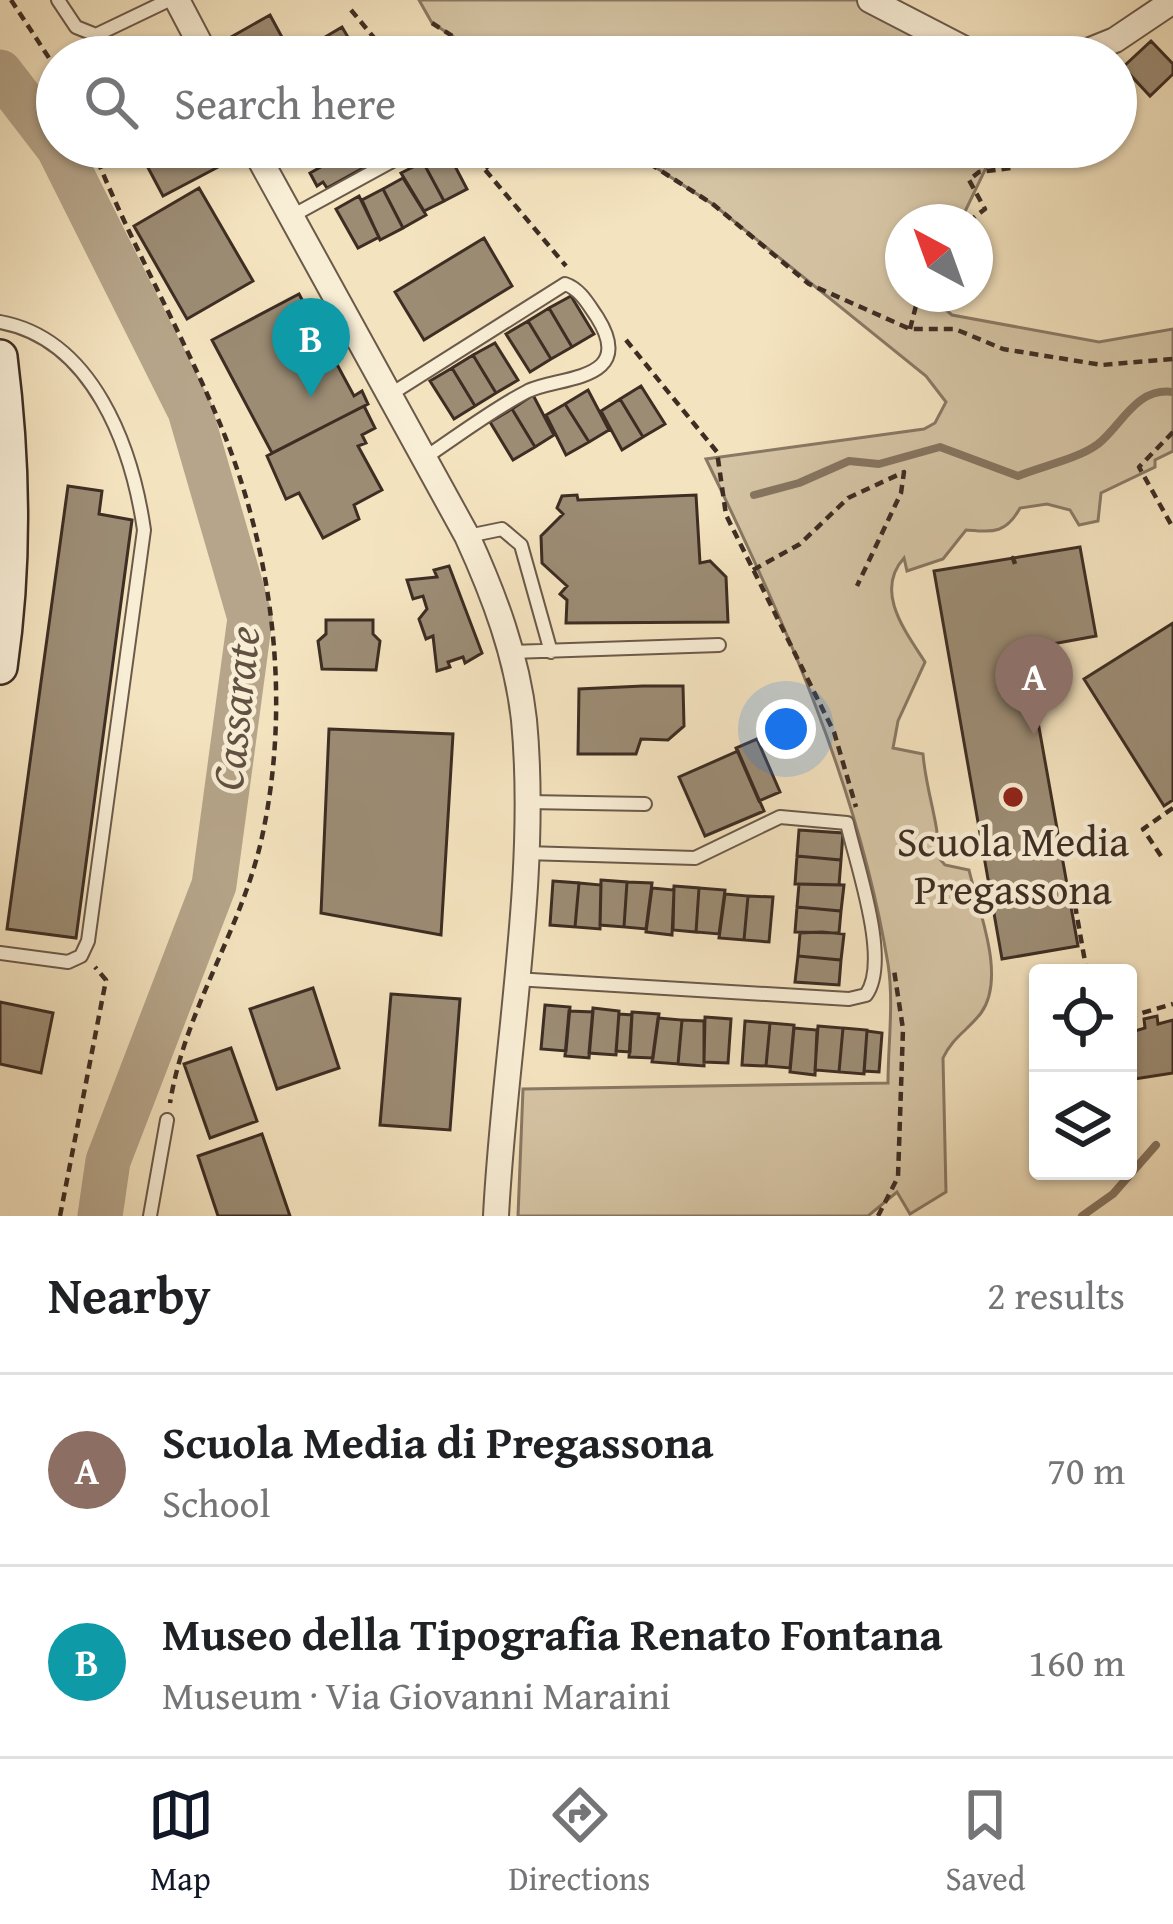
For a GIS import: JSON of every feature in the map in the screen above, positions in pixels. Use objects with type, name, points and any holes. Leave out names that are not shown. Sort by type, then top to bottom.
[{"type":"main road","points":[[0,357],[11,517],[0,667]]},
{"type":"street","points":[[173,0],[194,36]]},
{"type":"street","points":[[870,0],[939,36]]},
{"type":"street","points":[[1121,36],[1171,2]]},
{"type":"street","points":[[264,168],[467,536],[510,652],[524,720],[526,802],[496,1216]]},
{"type":"lane","points":[[58,0],[76,27],[96,34],[173,0]]},
{"type":"lane","points":[[289,217],[379,168]]},
{"type":"lane","points":[[391,394],[566,284],[579,293],[606,332],[606,351],[590,373],[568,384],[528,391],[426,457]]},
{"type":"lane","points":[[0,322],[69,355],[84,372],[128,463],[143,522],[94,911],[83,954],[68,962],[0,953]]},
{"type":"lane","points":[[467,536],[502,529],[519,540],[551,652]]},
{"type":"lane","points":[[510,652],[719,645]]},
{"type":"lane","points":[[526,802],[645,804]]},
{"type":"lane","points":[[514,979],[849,999],[866,995],[875,980],[873,940],[847,823],[779,817],[695,858],[524,853]]},
{"type":"lane","points":[[150,1216],[167,1120]]},
{"type":"path","points":[[11,0],[36,38]]},
{"type":"path","points":[[351,10],[373,36]]},
{"type":"path","points":[[432,23],[452,36]]},
{"type":"path","points":[[102,168],[218,420],[244,490],[278,662],[276,768],[261,844],[188,1030],[167,1120]]},
{"type":"path","points":[[484,168],[580,283]]},
{"type":"path","points":[[656,168],[714,206],[809,284],[910,329],[955,329],[1004,349],[1102,365],[1173,359]]},
{"type":"path","points":[[982,204],[969,180],[979,172],[1011,168]]},
{"type":"path","points":[[910,329],[914,312]]},
{"type":"path","points":[[621,333],[717,452],[727,515],[834,732],[861,824]]},
{"type":"path","points":[[1173,432],[1138,467],[1173,528]]},
{"type":"path","points":[[753,571],[800,544],[848,498],[904,472],[901,493],[857,586]]},
{"type":"path","points":[[1161,856],[1143,830],[1173,808]]},
{"type":"path","points":[[1075,905],[1085,964]]},
{"type":"path","points":[[60,1216],[106,980],[83,954]]},
{"type":"path","points":[[878,1216],[898,1177],[904,1029],[892,955]]},
{"type":"path","points":[[1137,1014],[1173,1004]]},
{"type":"shaded area","points":[[419,0],[870,0],[901,19],[914,36],[452,36],[432,23]]},
{"type":"shaded area","points":[[657,168],[986,168],[969,204],[885,204],[885,312],[948,312],[1099,342],[1173,329],[1173,451],[1155,460],[1155,467],[1101,493],[1098,521],[1079,525],[1070,510],[1047,504],[1020,508],[998,530],[966,530],[943,559],[907,571],[904,558],[895,571],[892,597],[896,611],[925,662],[898,721],[893,748],[923,754],[939,858],[945,865],[969,870],[991,962],[988,998],[981,1013],[943,1058],[946,1192],[910,1214],[897,1192],[868,1216],[518,1216],[523,1089],[888,1083],[890,978],[858,833],[790,643],[706,459],[924,429],[935,423],[946,402],[926,376],[714,205]]},
{"type":"building","points":[[270,15],[281,36],[233,36]]},
{"type":"building","points":[[342,27],[347,36],[327,36]]},
{"type":"building","points":[[1151,41],[1173,64],[1173,74],[1150,96],[1137,82],[1137,54]]},
{"type":"building","points":[[148,168],[216,168],[163,196]]},
{"type":"building","points":[[319,168],[363,168],[327,188],[323,182],[317,186],[310,173]]},
{"type":"building","points":[[426,168],[456,168],[467,189],[444,201]]},
{"type":"building","points":[[426,168],[444,201],[424,211],[401,173]]},
{"type":"building","points":[[403,178],[426,215],[403,228],[383,189]]},
{"type":"building","points":[[199,188],[253,281],[187,319],[134,226]]},
{"type":"building","points":[[383,189],[403,228],[380,240],[362,200]]},
{"type":"building","points":[[359,196],[379,237],[358,248],[336,209]]},
{"type":"building","points":[[484,238],[512,286],[424,340],[395,292]]},
{"type":"building","points":[[299,294],[354,396],[362,391],[368,404],[272,453],[212,340]]},
{"type":"building","points":[[571,296],[594,334],[572,347],[549,308]]},
{"type":"building","points":[[549,308],[572,347],[551,359],[528,321]]},
{"type":"building","points":[[528,321],[551,359],[530,372],[506,334]]},
{"type":"building","points":[[495,343],[518,380],[496,393],[473,355]]},
{"type":"building","points":[[473,355],[496,393],[475,406],[452,368]]},
{"type":"building","points":[[452,368],[475,406],[454,419],[430,381]]},
{"type":"building","points":[[641,386],[665,424],[643,437],[620,399]]},
{"type":"building","points":[[588,390],[609,430],[589,442],[565,404]]},
{"type":"building","points":[[533,395],[554,435],[535,447],[512,409]]},
{"type":"building","points":[[620,399],[643,437],[622,450],[601,411]]},
{"type":"building","points":[[565,404],[589,442],[566,455],[546,415]]},
{"type":"building","points":[[364,406],[375,428],[362,435],[366,443],[358,446],[382,490],[354,505],[359,519],[323,538],[299,493],[286,499],[267,456]]},
{"type":"building","points":[[512,409],[535,447],[513,460],[490,422]]},
{"type":"building","points":[[68,486],[102,491],[99,514],[132,520],[76,938],[7,929]]},
{"type":"building","points":[[577,495],[578,500],[696,495],[700,563],[710,561],[726,577],[728,622],[566,623],[567,600],[560,594],[567,586],[542,563],[541,536],[563,514],[557,508],[562,496]]},
{"type":"building","name":"Scuola Media Pregassona","points":[[1080,547],[1096,636],[1025,649],[1078,946],[1002,959],[934,571]]},
{"type":"building","points":[[449,566],[482,653],[465,663],[463,657],[448,662],[450,667],[437,671],[433,636],[426,639],[419,619],[427,609],[423,596],[413,599],[407,580],[437,577],[434,570]]},
{"type":"building","points":[[326,620],[373,620],[373,634],[380,641],[376,670],[322,669],[318,641],[326,634]]},
{"type":"building","points":[[1173,623],[1173,800],[1164,806],[1084,679]]},
{"type":"building","points":[[683,686],[684,726],[668,740],[641,739],[636,754],[578,754],[579,689]]},
{"type":"building","points":[[329,729],[453,734],[441,935],[321,913]]},
{"type":"building","points":[[757,739],[780,792],[759,801],[736,748]]},
{"type":"building","points":[[738,751],[764,811],[705,836],[679,777]]},
{"type":"building","points":[[799,830],[843,833],[841,860],[797,856]]},
{"type":"building","points":[[797,856],[841,860],[839,885],[795,884]]},
{"type":"building","points":[[601,880],[627,882],[624,927],[600,925]]},
{"type":"building","points":[[553,881],[579,883],[575,927],[550,925]]},
{"type":"building","points":[[627,882],[652,883],[646,929],[624,927]]},
{"type":"building","points":[[579,883],[601,885],[600,929],[575,927]]},
{"type":"building","points":[[799,884],[844,885],[841,911],[797,907]]},
{"type":"building","points":[[674,886],[699,888],[696,932],[673,930]]},
{"type":"building","points":[[652,888],[674,890],[672,935],[646,932]]},
{"type":"building","points":[[699,888],[725,890],[719,934],[696,932]]},
{"type":"building","points":[[725,894],[748,896],[744,940],[719,938]]},
{"type":"building","points":[[748,896],[773,897],[769,942],[744,940]]},
{"type":"building","points":[[797,907],[841,911],[839,933],[795,932]]},
{"type":"building","points":[[800,933],[844,934],[841,960],[798,956]]},
{"type":"building","points":[[798,956],[841,960],[839,985],[795,982]]},
{"type":"building","points":[[313,988],[339,1068],[277,1089],[250,1009]]},
{"type":"building","points":[[391,994],[460,999],[450,1130],[380,1125]]},
{"type":"building","points":[[0,1002],[53,1013],[41,1073],[0,1064]]},
{"type":"building","points":[[545,1005],[570,1007],[566,1051],[541,1049]]},
{"type":"building","points":[[593,1008],[619,1011],[616,1055],[589,1053]]},
{"type":"building","points":[[569,1011],[593,1012],[589,1058],[565,1056]]},
{"type":"building","points":[[632,1012],[659,1014],[653,1058],[629,1057]]},
{"type":"building","points":[[619,1014],[632,1015],[630,1052],[616,1051]]},
{"type":"building","points":[[1157,1016],[1158,1024],[1173,1020],[1173,1073],[1137,1079],[1137,1030],[1145,1028],[1144,1019]]},
{"type":"building","points":[[705,1017],[731,1019],[728,1063],[704,1062]]},
{"type":"building","points":[[658,1018],[682,1020],[678,1064],[652,1062]]},
{"type":"building","points":[[682,1020],[704,1021],[704,1066],[678,1064]]},
{"type":"building","points":[[745,1021],[770,1023],[766,1066],[742,1065]]},
{"type":"building","points":[[770,1023],[794,1025],[790,1068],[766,1066]]},
{"type":"building","points":[[818,1026],[843,1028],[839,1072],[815,1070]]},
{"type":"building","points":[[794,1028],[817,1030],[815,1075],[790,1072]]},
{"type":"building","points":[[843,1028],[867,1030],[864,1074],[839,1072]]},
{"type":"building","points":[[867,1031],[882,1033],[879,1072],[864,1071]]},
{"type":"building","points":[[231,1048],[257,1121],[210,1138],[184,1064]]},
{"type":"building","points":[[262,1134],[290,1216],[218,1216],[198,1156]]},
{"type":"waterway","name":"Cassarate","points":[[0,72],[36,119]]},
{"type":"waterway","name":"Cassarate","points":[[68,168],[190,411],[250,618],[214,885],[108,1161],[100,1216]]},
{"type":"waterway","points":[[754,495],[799,483],[849,461],[879,464],[940,447],[1018,476],[1090,449],[1139,401],[1173,392]]},
{"type":"waterway","points":[[1082,1216],[1113,1194],[1156,1145]]},
{"type":"place","name":"Museo della Tipografia Renato Fontana","points":[[311,397]]},
{"type":"place","name":"Scuola Media di Pregassona","points":[[1034,735]]},
{"type":"place","name":"Scuola Media Pregassona","points":[[1013,797]]}]
